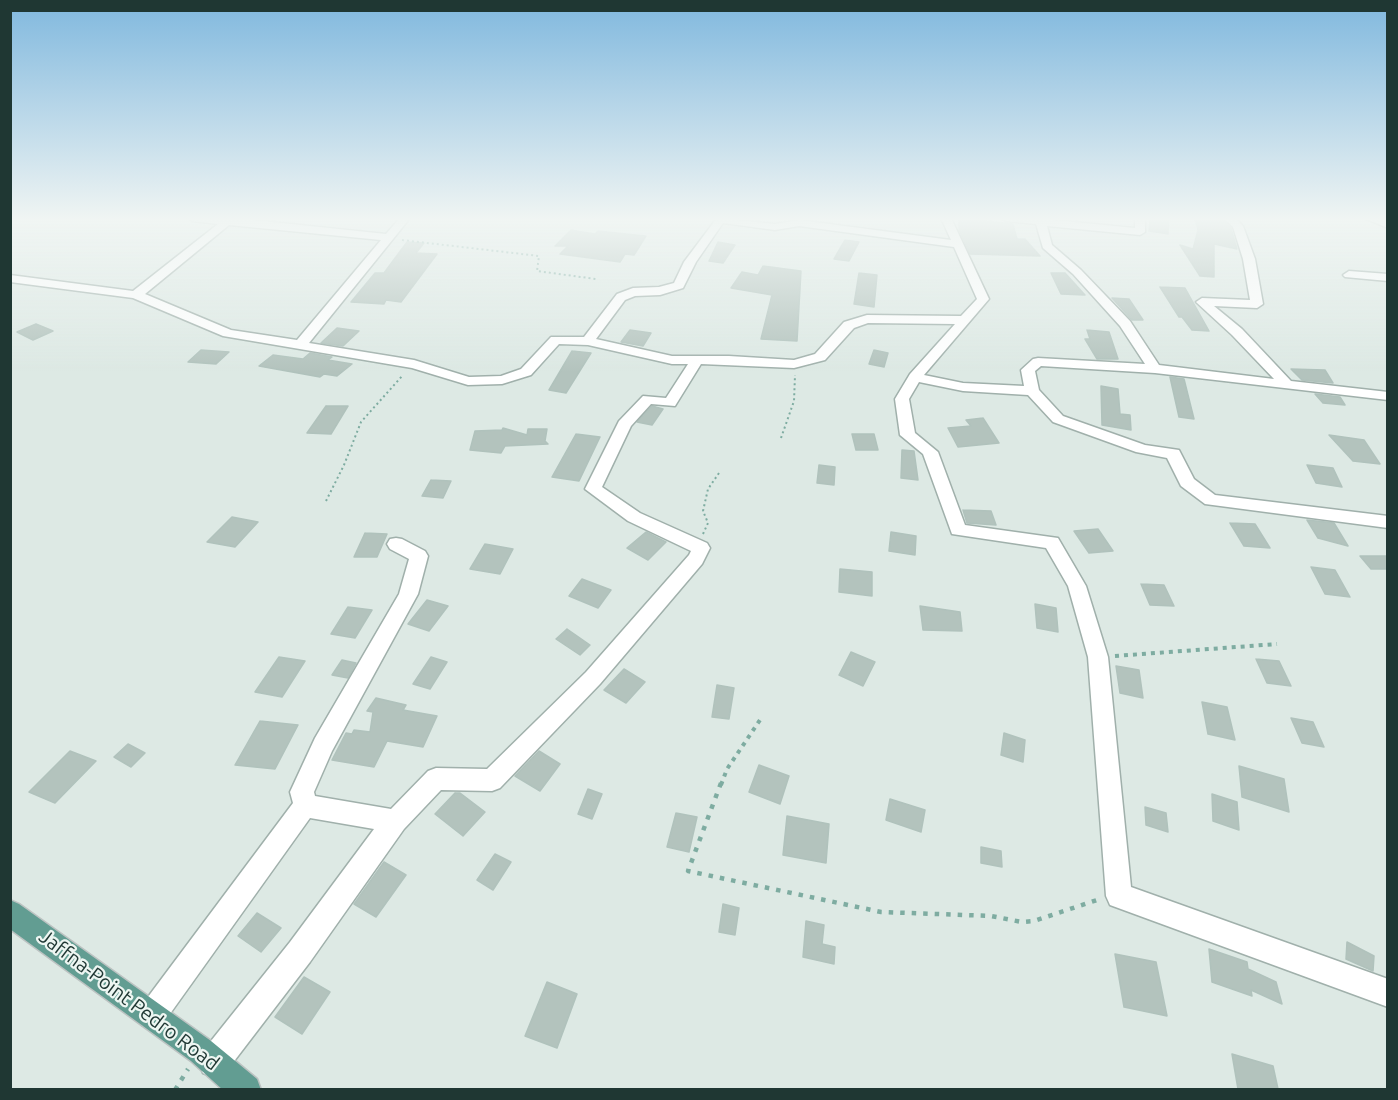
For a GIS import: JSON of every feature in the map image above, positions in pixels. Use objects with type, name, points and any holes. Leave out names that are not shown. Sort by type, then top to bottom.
[{"type":"main road","name":"Jaffna-Point Pedro Road","points":[[10,913],[152,1015],[246,1089]]},
{"type":"street","points":[[135,295],[167,269]]},
{"type":"street","points":[[300,345],[362,269]]},
{"type":"street","points":[[588,341],[621,297],[633,292],[660,291],[679,285],[686,269]]},
{"type":"street","points":[[969,269],[983,299],[915,377],[902,399],[908,435],[930,452],[958,530],[1052,543],[1077,586],[1098,657],[1119,896],[1388,993]]},
{"type":"street","points":[[1074,269],[1125,324],[1155,369]]},
{"type":"street","points":[[1251,269],[1257,304],[1202,302],[1237,332],[1286,383]]},
{"type":"street","points":[[1349,274],[1388,278]]},
{"type":"street","points":[[10,278],[135,295],[228,333],[416,364],[468,381],[502,380],[526,372],[556,340],[588,341],[672,360],[794,364],[820,357],[849,325],[867,319],[964,320]]},
{"type":"street","points":[[214,1062],[300,952],[395,821],[436,779],[492,780],[593,678],[688,568],[701,549],[634,517],[593,489],[624,424],[648,399],[670,403],[697,360]]},
{"type":"street","points":[[1388,396],[1155,369],[1038,362],[1028,370],[1032,391],[1058,419],[1142,449],[1173,454],[1187,482],[1211,500],[1388,522]]},
{"type":"street","points":[[915,377],[963,387],[1032,391]]},
{"type":"street","points":[[152,1015],[305,806],[302,792],[323,745],[408,594],[419,556],[396,544]]},
{"type":"street","points":[[305,806],[395,821]]},
{"type":"path","points":[[537,269],[596,279]]},
{"type":"path","points":[[326,501],[344,465],[361,422],[394,383],[416,364]]},
{"type":"path","points":[[781,438],[794,401],[794,364]]},
{"type":"path","points":[[696,546],[708,523],[704,511],[708,489],[719,473]]},
{"type":"path","points":[[1098,657],[1277,644]]},
{"type":"path","points":[[760,720],[728,769],[688,871],[880,912],[991,916],[1022,922],[1034,921],[1119,893]]},
{"type":"building","points":[[387,269],[426,269],[401,302],[386,300],[384,304],[351,302],[375,273],[384,273]]},
{"type":"building","points":[[761,269],[801,271],[797,341],[761,339],[772,295],[731,288],[742,272],[758,275]]},
{"type":"building","points":[[1196,269],[1214,269],[1214,277],[1200,276]]},
{"type":"building","points":[[859,273],[877,275],[874,307],[854,304]]},
{"type":"building","points":[[1051,273],[1065,273],[1085,295],[1061,294]]},
{"type":"building","points":[[1160,287],[1185,288],[1209,331],[1192,330],[1182,317],[1179,317]]},
{"type":"building","points":[[1112,298],[1129,299],[1143,320],[1132,320]]},
{"type":"building","points":[[36,324],[53,331],[33,340],[17,332]]},
{"type":"building","points":[[337,328],[359,331],[343,346],[321,343]]},
{"type":"building","points":[[630,330],[651,333],[643,346],[621,342]]},
{"type":"building","points":[[1087,330],[1109,332],[1118,359],[1097,359],[1085,339],[1090,339]]},
{"type":"building","points":[[201,350],[229,352],[216,364],[188,362]]},
{"type":"building","points":[[874,350],[888,353],[884,367],[869,364]]},
{"type":"building","points":[[572,351],[591,353],[566,393],[549,390]]},
{"type":"building","points":[[310,353],[332,357],[328,360],[352,364],[337,376],[324,374],[320,377],[259,366],[273,355],[303,359]]},
{"type":"building","points":[[1291,369],[1325,370],[1333,383],[1302,380]]},
{"type":"building","points":[[1170,377],[1184,379],[1194,419],[1179,417]]},
{"type":"building","points":[[1101,386],[1118,389],[1120,414],[1130,415],[1131,430],[1102,425]]},
{"type":"building","points":[[1315,394],[1340,397],[1345,405],[1323,403]]},
{"type":"building","points":[[326,406],[348,406],[331,434],[307,433]]},
{"type":"building","points":[[652,406],[663,409],[652,425],[637,422]]},
{"type":"building","points":[[983,418],[999,443],[958,447],[948,428],[971,426],[966,420]]},
{"type":"building","points":[[503,428],[527,435],[528,429],[547,429],[545,441],[548,444],[505,446],[501,453],[470,450],[475,431],[502,430]]},
{"type":"building","points":[[576,434],[600,437],[579,481],[552,477]]},
{"type":"building","points":[[852,434],[874,434],[878,450],[856,450]]},
{"type":"building","points":[[1329,435],[1364,440],[1380,464],[1353,461]]},
{"type":"building","points":[[902,450],[914,451],[918,480],[901,478]]},
{"type":"building","points":[[819,465],[835,467],[834,485],[817,483]]},
{"type":"building","points":[[1307,465],[1333,468],[1342,487],[1316,483]]},
{"type":"building","points":[[431,480],[451,481],[443,498],[422,496]]},
{"type":"building","points":[[963,510],[991,511],[996,525],[967,523]]},
{"type":"building","points":[[232,517],[258,522],[235,547],[207,542]]},
{"type":"building","points":[[1307,520],[1334,523],[1348,546],[1318,538]]},
{"type":"building","points":[[1230,523],[1255,524],[1270,548],[1244,546]]},
{"type":"building","points":[[1098,529],[1113,551],[1089,553],[1074,531]]},
{"type":"building","points":[[646,532],[666,542],[648,560],[627,548]]},
{"type":"building","points":[[891,532],[916,536],[915,555],[889,551]]},
{"type":"building","points":[[365,533],[387,534],[377,557],[354,557]]},
{"type":"building","points":[[485,544],[513,549],[500,574],[470,569]]},
{"type":"building","points":[[1360,556],[1388,556],[1388,569],[1371,569]]},
{"type":"building","points":[[1311,567],[1335,570],[1350,597],[1325,594]]},
{"type":"building","points":[[840,569],[872,572],[872,596],[839,592]]},
{"type":"building","points":[[582,579],[611,590],[598,608],[569,596]]},
{"type":"building","points":[[1141,584],[1164,585],[1174,606],[1150,605]]},
{"type":"building","points":[[427,600],[448,606],[429,631],[408,624]]},
{"type":"building","points":[[1035,604],[1056,608],[1058,632],[1037,628]]},
{"type":"building","points":[[920,606],[960,612],[962,631],[923,630]]},
{"type":"building","points":[[348,607],[372,610],[355,638],[331,634]]},
{"type":"building","points":[[567,629],[590,645],[580,655],[556,639]]},
{"type":"building","points":[[851,652],[875,662],[863,686],[839,675]]},
{"type":"building","points":[[279,657],[305,661],[282,697],[255,692]]},
{"type":"building","points":[[431,657],[447,662],[430,689],[413,684]]},
{"type":"building","points":[[1256,659],[1279,661],[1291,686],[1267,683]]},
{"type":"building","points":[[342,660],[356,663],[348,678],[332,675]]},
{"type":"building","points":[[1116,666],[1139,670],[1143,698],[1120,693]]},
{"type":"building","points":[[624,669],[645,682],[626,703],[604,690]]},
{"type":"building","points":[[717,685],[734,688],[729,719],[712,717]]},
{"type":"building","points":[[376,698],[406,705],[403,710],[437,716],[423,747],[387,741],[374,767],[332,760],[346,733],[352,734],[354,730],[370,732],[373,712],[367,711]]},
{"type":"building","points":[[1202,702],[1227,707],[1235,740],[1208,734]]},
{"type":"building","points":[[1291,718],[1313,722],[1324,747],[1302,743]]},
{"type":"building","points":[[260,721],[298,725],[275,769],[235,765]]},
{"type":"building","points":[[1004,733],[1025,740],[1023,762],[1001,755]]},
{"type":"building","points":[[128,744],[145,753],[131,767],[114,757]]},
{"type":"building","points":[[70,751],[96,761],[55,803],[29,792]]},
{"type":"building","points":[[539,751],[560,764],[540,791],[515,776]]},
{"type":"building","points":[[759,765],[789,776],[780,804],[749,792]]},
{"type":"building","points":[[1239,766],[1284,779],[1289,812],[1242,797]]},
{"type":"building","points":[[588,789],[602,794],[592,819],[578,814]]},
{"type":"building","points":[[455,793],[460,793],[485,812],[463,836],[435,814]]},
{"type":"building","points":[[1212,794],[1237,802],[1239,830],[1213,821]]},
{"type":"building","points":[[890,799],[925,810],[921,832],[886,820]]},
{"type":"building","points":[[1145,807],[1166,813],[1168,832],[1146,825]]},
{"type":"building","points":[[676,813],[697,817],[689,852],[667,847]]},
{"type":"building","points":[[787,816],[829,824],[826,863],[783,855]]},
{"type":"building","points":[[981,847],[1001,851],[1002,867],[981,863]]},
{"type":"building","points":[[495,854],[511,862],[493,890],[477,880]]},
{"type":"building","points":[[384,862],[406,875],[376,917],[354,904]]},
{"type":"building","points":[[723,904],[739,908],[735,935],[719,932]]},
{"type":"building","points":[[257,913],[281,928],[261,952],[238,936]]},
{"type":"building","points":[[806,921],[824,925],[822,944],[835,947],[834,964],[803,957]]},
{"type":"building","points":[[1347,942],[1374,956],[1373,971],[1346,959]]},
{"type":"building","points":[[1209,949],[1247,962],[1248,969],[1276,982],[1282,1004],[1251,990],[1252,996],[1212,982]]},
{"type":"building","points":[[1115,954],[1156,962],[1167,1016],[1124,1007]]},
{"type":"building","points":[[304,977],[330,992],[302,1034],[275,1017]]},
{"type":"building","points":[[547,982],[577,994],[557,1048],[525,1036]]},
{"type":"building","points":[[1232,1054],[1273,1066],[1278,1089],[1238,1089]]}]
